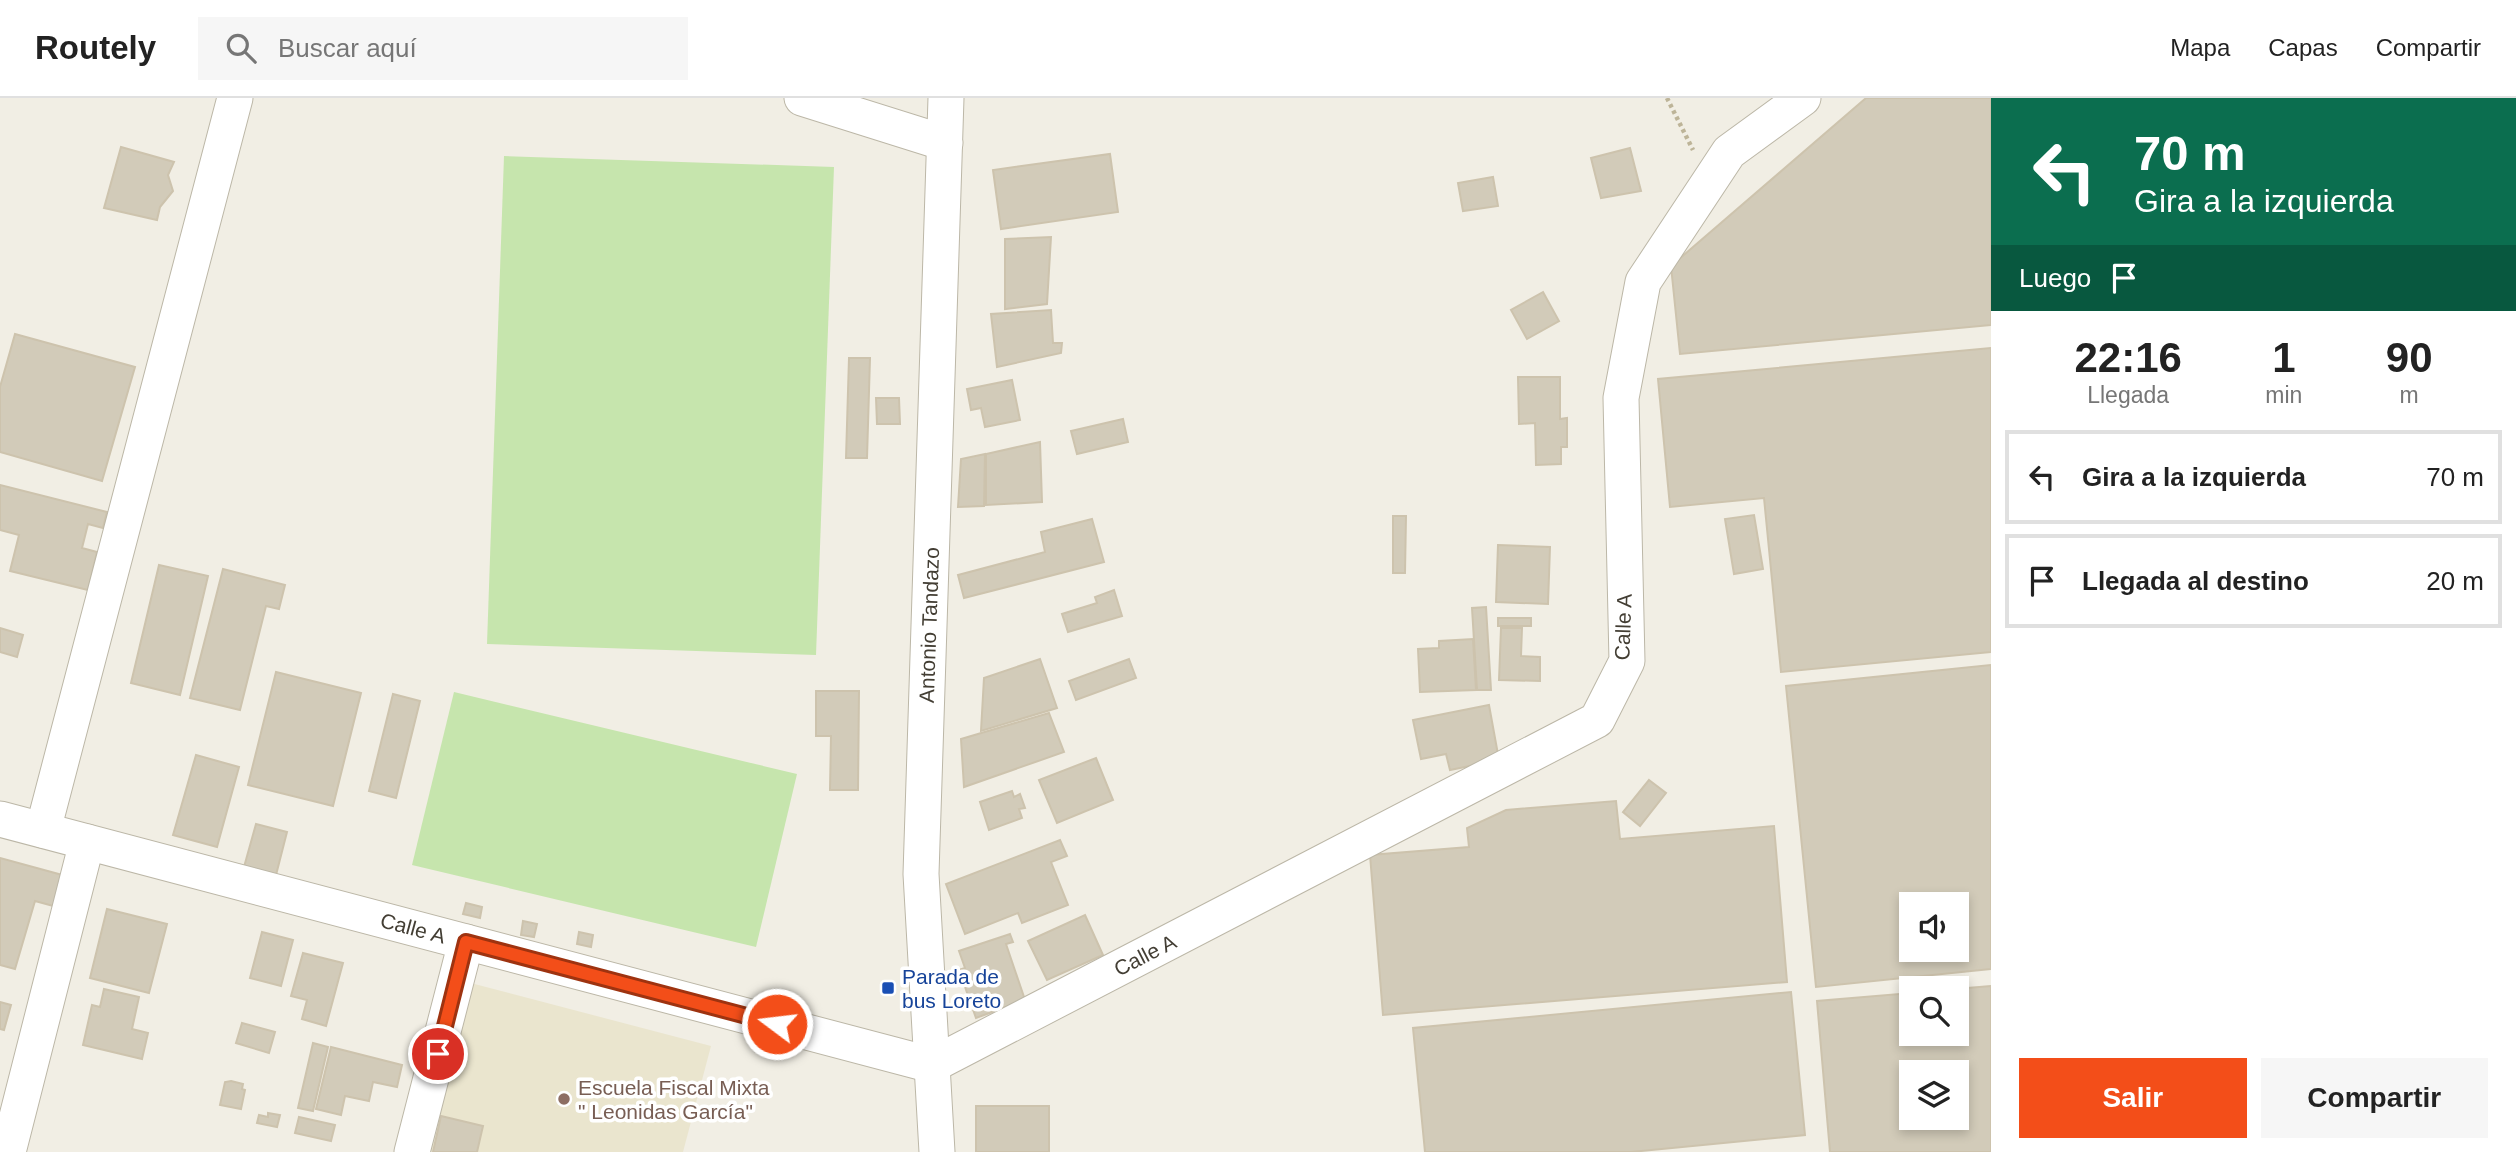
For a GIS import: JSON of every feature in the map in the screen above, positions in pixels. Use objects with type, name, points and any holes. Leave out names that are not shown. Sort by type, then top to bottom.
[{"type":"street","points":[[43,830],[235,98]]},
{"type":"street","points":[[802,98],[945,143]]},
{"type":"street","name":"Antonio Tandazo","points":[[937,1152],[921,874],[946,98]]},
{"type":"street","name":"Calle A","points":[[0,819],[932,1065],[1597,720],[1627,661],[1621,398],[1643,282],[1729,152],[1803,98]]},
{"type":"street","points":[[8,1152],[87,842]]},
{"type":"street","points":[[412,1152],[466,942]]},
{"type":"path","points":[[1667,98],[1710,181]]},
{"type":"shaded area","name":"Escuela Fiscal Mixta \" Leonidas García\"","points":[[463,981],[711,1046],[683,1152],[417,1152]]},
{"type":"green space","points":[[504,156],[834,167],[816,655],[487,644]]},
{"type":"green space","points":[[454,692],[797,774],[756,947],[412,865]]},
{"type":"building","points":[[1866,98],[1991,98],[1991,325],[1680,354],[1671,266]]},
{"type":"building","points":[[121,147],[174,162],[168,175],[173,191],[160,207],[157,220],[104,208]]},
{"type":"building","points":[[1630,148],[1641,191],[1601,198],[1591,158]]},
{"type":"building","points":[[1110,154],[1118,212],[1001,229],[993,170]]},
{"type":"building","points":[[1493,177],[1498,206],[1463,211],[1458,183]]},
{"type":"building","points":[[1051,237],[1047,304],[1005,309],[1005,239]]},
{"type":"building","points":[[1543,292],[1559,321],[1527,339],[1511,310]]},
{"type":"building","points":[[1051,310],[1053,343],[1062,343],[1061,353],[997,367],[991,314]]},
{"type":"building","points":[[15,334],[135,367],[102,481],[0,452],[0,387]]},
{"type":"building","points":[[1991,348],[1991,652],[1781,672],[1764,498],[1670,507],[1658,379]]},
{"type":"building","points":[[849,358],[870,358],[867,458],[846,458]]},
{"type":"building","points":[[1518,377],[1560,377],[1560,419],[1567,418],[1567,447],[1561,447],[1561,464],[1536,465],[1535,423],[1519,424]]},
{"type":"building","points":[[1012,380],[1020,420],[985,427],[981,408],[971,410],[967,389]]},
{"type":"building","points":[[876,398],[899,398],[900,424],[877,424]]},
{"type":"building","points":[[1123,419],[1128,442],[1077,454],[1071,431]]},
{"type":"building","points":[[1040,442],[1042,502],[986,505],[986,454]]},
{"type":"building","points":[[985,454],[984,506],[958,507],[961,459]]},
{"type":"building","points":[[0,485],[107,512],[103,528],[88,524],[82,548],[97,552],[88,590],[10,571],[19,535],[0,530]]},
{"type":"building","points":[[1754,515],[1763,569],[1734,574],[1725,519]]},
{"type":"building","points":[[1393,516],[1406,516],[1405,573],[1393,573]]},
{"type":"building","points":[[1092,519],[1104,562],[964,598],[958,575],[1045,552],[1041,532]]},
{"type":"building","points":[[1498,545],[1550,547],[1548,604],[1496,602]]},
{"type":"building","points":[[159,565],[208,576],[180,695],[131,683]]},
{"type":"building","points":[[223,569],[285,585],[279,609],[266,606],[240,710],[190,698]]},
{"type":"building","points":[[1114,590],[1122,616],[1068,632],[1062,614],[1097,603],[1095,597]]},
{"type":"building","points":[[1486,607],[1491,690],[1477,690],[1472,608]]},
{"type":"building","points":[[1498,618],[1531,618],[1531,626],[1498,626]]},
{"type":"building","points":[[0,628],[23,635],[17,657],[0,652]]},
{"type":"building","points":[[1501,628],[1522,628],[1521,656],[1540,657],[1540,681],[1499,680]]},
{"type":"building","points":[[1473,639],[1476,690],[1420,692],[1418,649],[1439,648],[1439,641]]},
{"type":"building","points":[[1040,659],[1057,708],[981,731],[984,678]]},
{"type":"building","points":[[1129,659],[1136,678],[1076,700],[1069,681]]},
{"type":"building","points":[[1991,665],[1991,969],[1899,976],[1899,978],[1816,987],[1786,686]]},
{"type":"building","points":[[276,672],[361,693],[333,806],[248,785]]},
{"type":"building","points":[[816,691],[859,691],[858,790],[830,790],[831,736],[816,736]]},
{"type":"building","points":[[393,694],[420,701],[396,798],[369,791]]},
{"type":"building","points":[[1489,705],[1499,760],[1450,770],[1446,754],[1421,759],[1413,720]]},
{"type":"building","points":[[1049,713],[1064,752],[964,787],[961,739]]},
{"type":"building","points":[[196,755],[239,767],[217,847],[173,835]]},
{"type":"building","points":[[1096,758],[1113,800],[1057,823],[1039,780]]},
{"type":"building","points":[[1649,780],[1666,793],[1640,826],[1623,812]]},
{"type":"building","points":[[1012,791],[1014,797],[1020,794],[1025,808],[1019,809],[1022,818],[989,830],[980,802]]},
{"type":"building","points":[[1616,801],[1620,839],[1774,826],[1787,982],[1383,1015],[1370,855],[1469,847],[1467,828],[1506,810]]},
{"type":"building","points":[[256,824],[287,832],[276,875],[244,867]]},
{"type":"building","points":[[1060,840],[1067,856],[1051,862],[1068,905],[1022,923],[1018,913],[965,934],[946,884]]},
{"type":"building","points":[[0,858],[66,876],[57,907],[35,901],[15,969],[0,965]]},
{"type":"building","points":[[466,903],[482,907],[480,918],[463,914]]},
{"type":"building","points":[[107,909],[167,924],[149,993],[90,978]]},
{"type":"building","points":[[1085,915],[1103,955],[1047,980],[1028,941]]},
{"type":"building","points":[[523,921],[537,924],[534,937],[521,935]]},
{"type":"building","points":[[262,932],[293,940],[281,986],[250,978]]},
{"type":"building","points":[[579,932],[593,935],[591,947],[577,944]]},
{"type":"building","points":[[1010,934],[1013,942],[1006,944],[1025,1000],[976,1018],[959,970],[965,968],[959,951]]},
{"type":"building","points":[[303,953],[343,963],[326,1026],[302,1019],[307,1000],[291,996]]},
{"type":"building","points":[[1991,986],[1991,1152],[1830,1152],[1817,1001],[1899,994],[1899,1046],[1969,1046],[1969,988]]},
{"type":"building","points":[[104,989],[139,997],[132,1029],[148,1033],[142,1059],[83,1045],[92,1005],[100,1007]]},
{"type":"building","points":[[1791,992],[1805,1135],[1631,1152],[1425,1152],[1413,1028]]},
{"type":"building","points":[[0,1002],[11,1005],[4,1030],[0,1029]]},
{"type":"building","points":[[242,1023],[275,1032],[269,1053],[236,1043]]},
{"type":"building","points":[[313,1043],[328,1047],[313,1111],[298,1108]]},
{"type":"building","points":[[331,1047],[402,1065],[397,1087],[373,1082],[369,1101],[345,1096],[341,1115],[316,1109]]},
{"type":"building","points":[[225,1082],[243,1084],[242,1089],[245,1090],[241,1109],[220,1105]]},
{"type":"building","points":[[976,1106],[1049,1106],[1049,1152],[976,1152]]},
{"type":"building","points":[[268,1113],[280,1115],[277,1127],[257,1123],[259,1115],[268,1117]]},
{"type":"building","points":[[441,1116],[483,1126],[477,1152],[433,1152]]},
{"type":"building","points":[[299,1117],[335,1125],[331,1141],[295,1133]]},
{"type":"place","name":"Parada de bus Loreto","points":[[888,988]]},
{"type":"place","name":"Escuela Fiscal Mixta \" Leonidas García\"","points":[[564,1099]]},
{"type":"route","points":[[438,1054],[466,942],[777,1024]]}]
